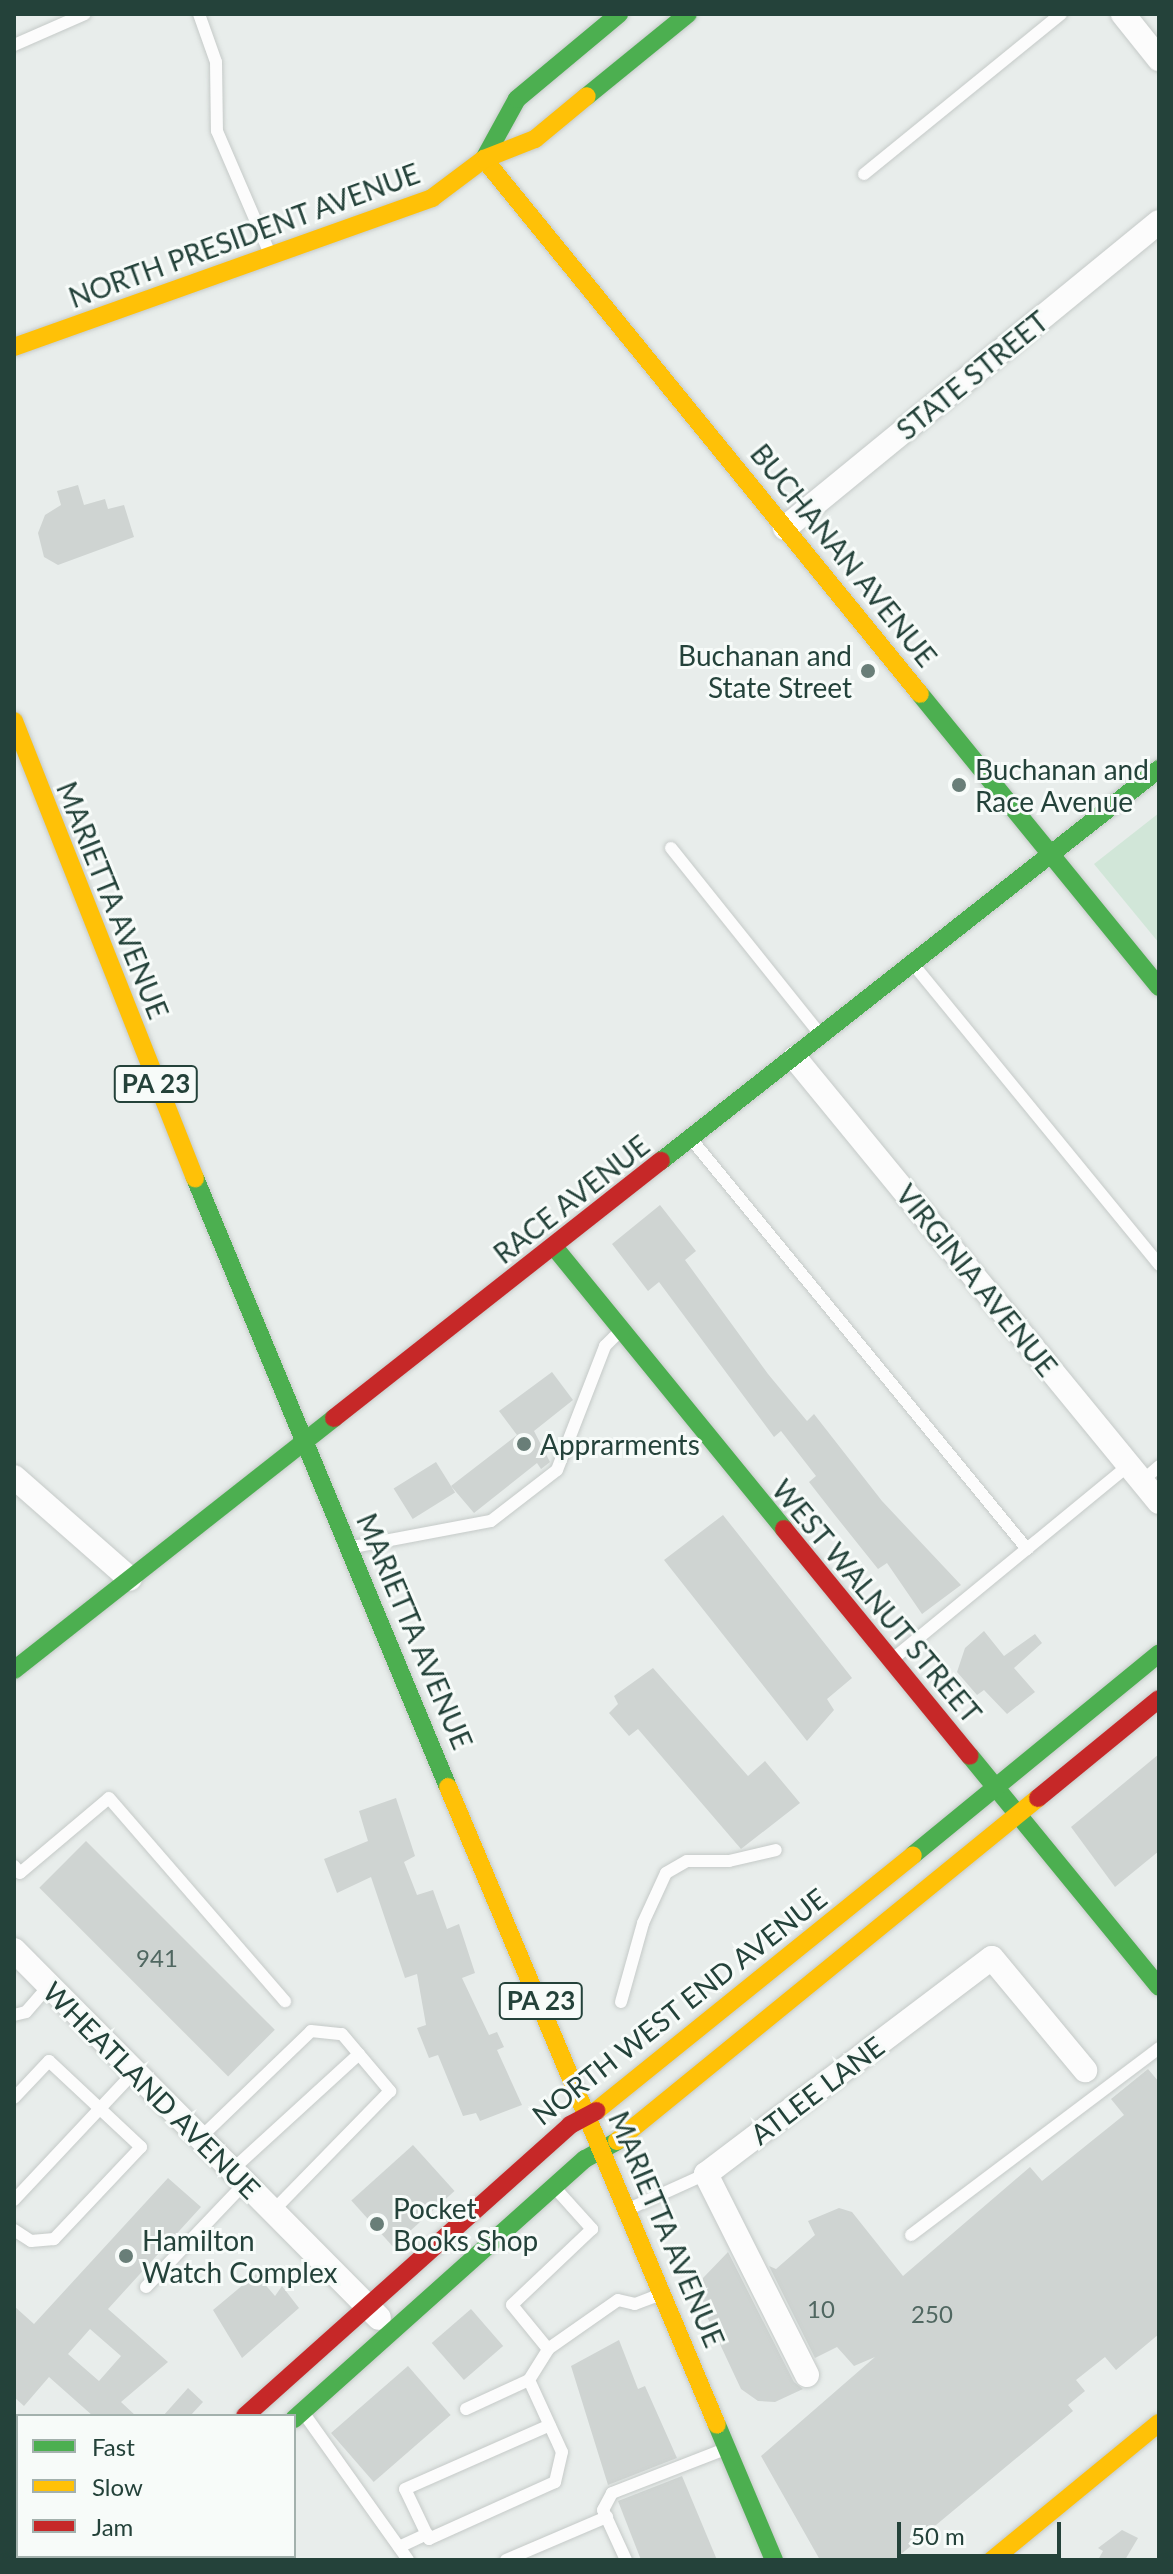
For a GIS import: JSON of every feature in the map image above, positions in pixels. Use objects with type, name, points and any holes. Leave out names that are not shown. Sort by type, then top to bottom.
[{"type":"main road","name":"NORTH PRESIDENT AVENUE","points":[[484,159],[517,99],[619,14]]},
{"type":"main road","name":"NORTH PRESIDENT AVENUE","points":[[14,347],[408,209],[484,159],[535,139],[688,14]]},
{"type":"main road","name":"BUCHANAN AVENUE","points":[[484,159],[1159,987]]},
{"type":"main road","name":"MARIETTA AVENUE","points":[[14,721],[304,1443],[774,2560]]},
{"type":"main road","name":"RACE AVENUE","points":[[14,1670],[555,1248],[1159,769]]},
{"type":"main road","name":"WEST WALNUT STREET","points":[[555,1248],[1159,1987]]},
{"type":"main road","name":"NORTH WEST END AVENUE","points":[[293,2401],[368,2306],[589,2115],[1159,1654]]},
{"type":"main road","name":"NORTH WEST END AVENUE","points":[[251,2414],[293,2401],[392,2331],[554,2187],[1159,1699]]},
{"type":"main road","points":[[992,2560],[1159,2423]]},
{"type":"street","points":[[1123,14],[1159,59]]},
{"type":"street","name":"STATE STREET","points":[[785,528],[1159,222]]},
{"type":"street","name":"VIRGINIA AVENUE","points":[[795,1058],[1143,1471],[1159,1502]]},
{"type":"street","points":[[14,1477],[130,1579]]},
{"type":"street","name":"WHEATLAND AVENUE","points":[[14,1950],[392,2331]]},
{"type":"street","name":"ATLEE LANE","points":[[706,2174],[992,1958],[1085,2070]]},
{"type":"street","points":[[706,2174],[807,2375]]},
{"type":"lane","points":[[14,45],[85,14]]},
{"type":"lane","points":[[199,14],[213,45],[217,131],[272,258]]},
{"type":"lane","points":[[864,174],[1061,14]]},
{"type":"lane","points":[[671,848],[822,1037]]},
{"type":"lane","points":[[913,964],[1159,1265]]},
{"type":"lane","points":[[692,1140],[1027,1549]]},
{"type":"lane","points":[[350,1548],[491,1521],[557,1470],[605,1346],[621,1330]]},
{"type":"lane","points":[[892,1660],[1027,1549],[1143,1471]]},
{"type":"lane","points":[[14,1866],[20,1873],[109,1798],[285,2001]]},
{"type":"lane","points":[[621,2002],[643,1923],[666,1873],[687,1861],[729,1861],[776,1850]]},
{"type":"lane","points":[[14,2015],[26,2012],[49,1986]]},
{"type":"lane","points":[[200,2138],[311,2031],[342,2034],[390,2091],[273,2211]]},
{"type":"lane","points":[[911,2235],[1159,2048]]},
{"type":"lane","points":[[146,2287],[238,2176],[359,2054]]},
{"type":"lane","points":[[14,2098],[49,2061],[141,2147],[54,2239],[31,2241],[14,2230]]},
{"type":"lane","points":[[14,2200],[134,2072]]},
{"type":"lane","points":[[628,2209],[649,2205],[706,2174]]},
{"type":"lane","points":[[548,2349],[512,2305],[592,2229],[554,2187]]},
{"type":"lane","points":[[466,2409],[529,2380],[548,2349],[618,2300],[635,2304],[663,2293]]},
{"type":"lane","points":[[529,2380],[550,2425],[562,2452],[555,2482],[429,2539],[405,2489],[550,2425]]},
{"type":"lane","points":[[293,2401],[408,2560]]},
{"type":"lane","points":[[626,2560],[603,2510],[612,2493],[729,2447]]},
{"type":"lane","points":[[506,2560],[607,2517]]},
{"type":"lane","points":[[399,2547],[427,2534]]},
{"type":"green space","points":[[1159,813],[1159,943],[1094,864]]},
{"type":"building","points":[[78,485],[84,505],[105,499],[108,509],[124,505],[134,537],[58,565],[44,557],[38,533],[45,515],[61,505],[57,491]]},
{"type":"building","points":[[660,1205],[696,1251],[685,1260],[768,1374],[807,1421],[814,1414],[882,1501],[961,1585],[922,1614],[887,1563],[878,1569],[834,1514],[809,1482],[816,1476],[781,1431],[774,1437],[659,1282],[648,1291],[612,1244]]},
{"type":"building","name":"Apprarments","points":[[552,1372],[573,1400],[534,1431],[550,1462],[541,1469],[537,1463],[474,1513],[451,1486],[517,1435],[499,1411]]},
{"type":"building","points":[[436,1462],[455,1493],[413,1519],[394,1488]]},
{"type":"building","points":[[723,1515],[852,1678],[827,1699],[834,1710],[807,1741],[664,1560]]},
{"type":"building","points":[[984,1631],[1004,1656],[1035,1634],[1042,1643],[1014,1668],[1035,1692],[1007,1714],[984,1690],[977,1695],[957,1672],[965,1648]]},
{"type":"building","points":[[653,1668],[748,1776],[765,1761],[800,1803],[741,1849],[638,1729],[629,1736],[609,1713],[618,1704],[614,1696]]},
{"type":"building","points":[[1159,1754],[1159,1851],[1115,1887],[1071,1827]]},
{"type":"building","points":[[396,1798],[415,1856],[404,1862],[417,1895],[433,1890],[447,1929],[459,1924],[475,1973],[462,1978],[489,2035],[497,2032],[504,2047],[497,2050],[522,2105],[480,2121],[476,2113],[463,2116],[438,2055],[429,2058],[417,2028],[426,2025],[417,1974],[405,1978],[371,1877],[337,1893],[324,1859],[368,1841],[359,1811]]},
{"type":"building","points":[[86,1841],[275,2030],[228,2076],[39,1888]]},
{"type":"building","points":[[1148,2069],[1159,2082],[1159,2334],[1116,2370],[1105,2357],[1076,2380],[1085,2391],[1068,2405],[1073,2411],[894,2560],[820,2560],[761,2456],[875,2357],[854,2366],[837,2347],[815,2358],[769,2266],[776,2269],[815,2235],[808,2221],[839,2208],[852,2212],[903,2276],[1030,2167],[1042,2181],[1124,2115],[1111,2099]]},
{"type":"building","points":[[413,2145],[454,2191],[393,2247],[351,2201]]},
{"type":"building","name":"Hamilton Watch Complex","points":[[168,2178],[201,2207],[108,2309],[168,2362],[121,2402],[134,2414],[91,2414],[49,2377],[24,2406],[14,2397],[14,2306],[34,2324]],"holes":[[[90,2329],[121,2356],[99,2381],[68,2354]]]},
{"type":"building","points":[[728,2252],[794,2382],[803,2389],[775,2402],[758,2401],[741,2389],[703,2308],[703,2278]]},
{"type":"building","points":[[256,2274],[275,2296],[282,2286],[299,2308],[242,2358],[213,2310]]},
{"type":"building","points":[[471,2309],[503,2346],[464,2380],[432,2343]]},
{"type":"building","points":[[619,2340],[638,2389],[645,2386],[677,2458],[608,2485],[571,2366]]},
{"type":"building","points":[[408,2366],[451,2415],[374,2482],[331,2433]]},
{"type":"building","points":[[188,2388],[203,2402],[192,2414],[165,2414]]},
{"type":"building","points":[[682,2476],[717,2560],[641,2560],[618,2501]]},
{"type":"building","points":[[1122,2530],[1138,2538],[1125,2560],[1098,2560],[1103,2551],[1098,2548]]},
{"type":"traffic: fast","points":[[484,159],[517,99],[619,14]]},
{"type":"traffic: fast","points":[[587,96],[688,14]]},
{"type":"traffic: fast","points":[[920,694],[1159,987]]},
{"type":"traffic: fast","points":[[661,1161],[1159,769]]},
{"type":"traffic: fast","points":[[195,1178],[448,1787]]},
{"type":"traffic: fast","points":[[555,1248],[784,1529]]},
{"type":"traffic: fast","points":[[14,1670],[334,1418]]},
{"type":"traffic: fast","points":[[913,1855],[1159,1654]]},
{"type":"traffic: fast","points":[[970,1756],[1159,1987]]},
{"type":"traffic: fast","points":[[296,2417],[585,2159],[617,2141]]},
{"type":"traffic: fast","points":[[717,2425],[774,2560]]},
{"type":"traffic: slow","points":[[14,347],[432,198],[484,159],[535,139],[587,96]]},
{"type":"traffic: slow","points":[[484,159],[920,694]]},
{"type":"traffic: slow","points":[[14,721],[195,1178]]},
{"type":"traffic: slow","points":[[448,1787],[717,2425]]},
{"type":"traffic: slow","points":[[617,2141],[1038,1798]]},
{"type":"traffic: slow","points":[[596,2111],[913,1855]]},
{"type":"traffic: slow","points":[[992,2560],[1159,2423]]},
{"type":"traffic: jam","points":[[334,1418],[661,1161]]},
{"type":"traffic: jam","points":[[784,1529],[970,1756]]},
{"type":"traffic: jam","points":[[1038,1798],[1159,1699]]},
{"type":"traffic: jam","points":[[247,2414],[570,2125],[596,2111]]},
{"type":"place","name":"Buchanan and State Street","points":[[868,671]]},
{"type":"place","name":"Buchanan and Race Avenue","points":[[959,785]]},
{"type":"place","name":"Apprarments","points":[[524,1444]]},
{"type":"place","name":"Pocket Books Shop","points":[[377,2224]]},
{"type":"place","name":"Hamilton Watch Complex","points":[[126,2256]]}]
